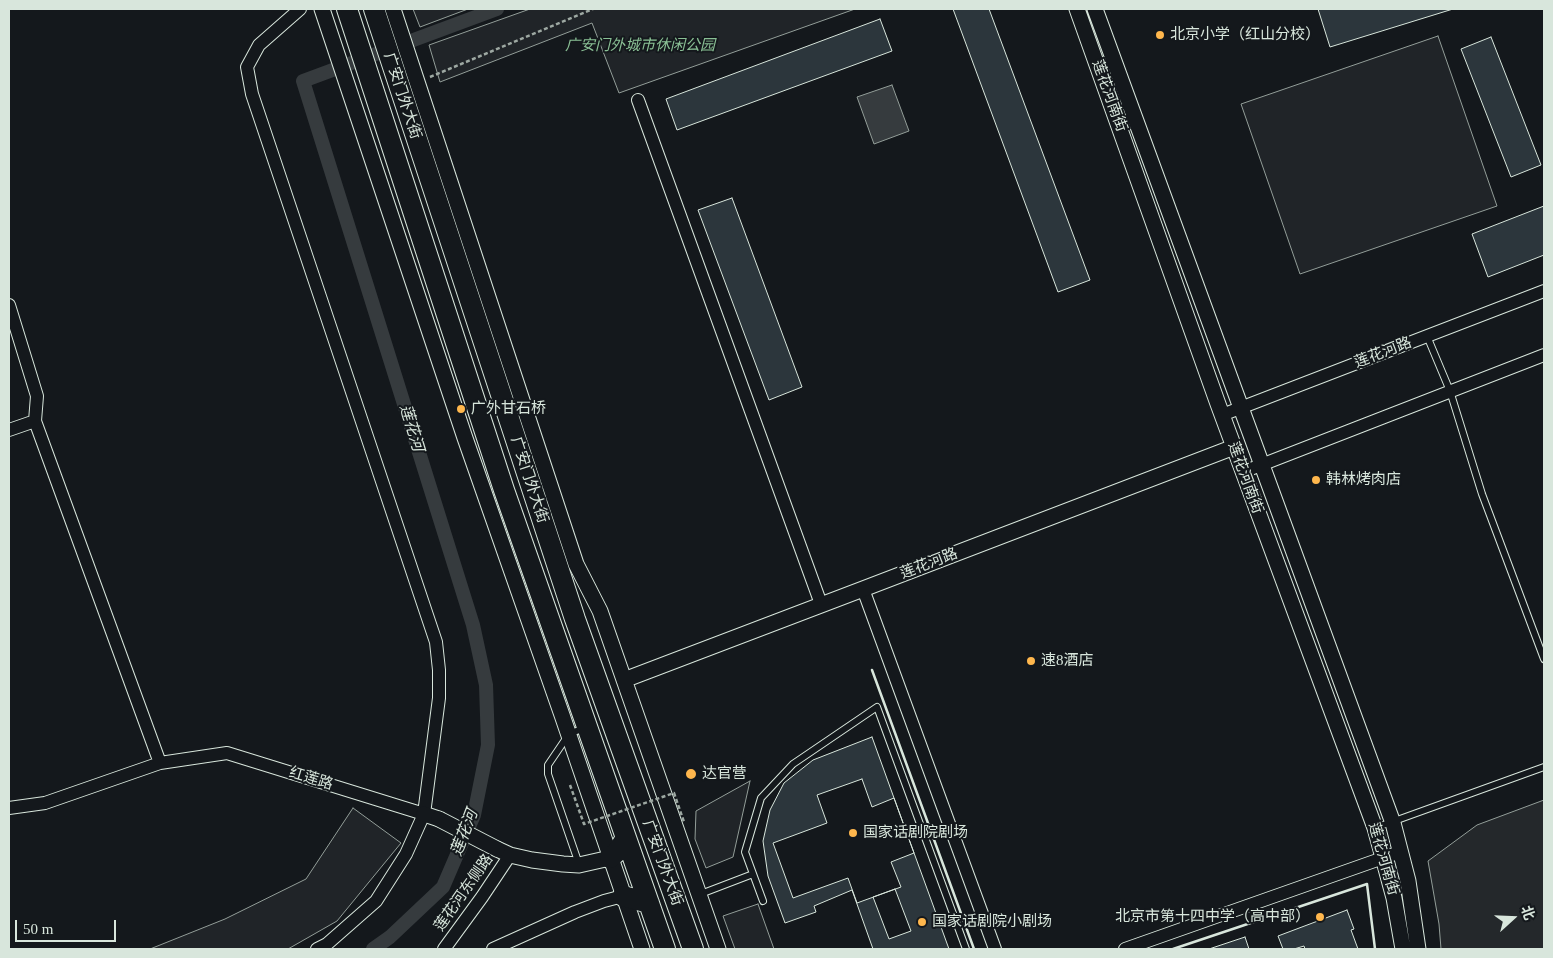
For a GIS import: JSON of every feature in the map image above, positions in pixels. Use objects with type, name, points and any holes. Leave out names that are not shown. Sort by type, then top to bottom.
[{"type":"highway","name":"广安门外大街","points":[[384,11],[575,619],[693,949]]},
{"type":"highway","name":"广安门外大街","points":[[349,17],[496,465],[578,731],[626,838],[665,949]]},
{"type":"highway","points":[[610,858],[617,852],[626,838]]},
{"type":"highway","points":[[623,896],[649,903]]},
{"type":"street","points":[[300,9],[259,45],[247,67],[252,94],[436,642],[439,670],[439,698],[424,814],[406,854],[376,901],[327,944],[317,949]]},
{"type":"street","name":"广安门外大街","points":[[322,9],[468,447],[578,731],[610,858],[642,949]]},
{"type":"street","name":"莲花河南街","points":[[1077,9],[1222,415],[1375,828],[1394,898],[1402,949]]},
{"type":"street","name":"莲花河南街","points":[[1095,9],[1393,822],[1408,881],[1418,949]]},
{"type":"street","name":"广安门外大街","points":[[403,69],[417,82],[576,564],[600,611],[718,949]]},
{"type":"street","points":[[638,100],[821,604]]},
{"type":"street","name":"莲花河路","points":[[1222,415],[1544,291]]},
{"type":"street","points":[[9,305],[38,396],[35,421],[160,763]]},
{"type":"street","points":[[1243,472],[1544,355]]},
{"type":"street","points":[[9,430],[35,421]]},
{"type":"street","name":"莲花河路","points":[[624,680],[821,604],[864,590],[1234,447]]},
{"type":"street","points":[[864,590],[995,949]]},
{"type":"street","name":"红莲路","points":[[9,808],[45,803],[160,763],[227,752],[438,819],[503,852],[532,860],[579,865],[610,858]]},
{"type":"street","name":"莲花河东侧路","points":[[444,949],[482,897],[503,852]]},
{"type":"street","points":[[1125,949],[1400,852]]},
{"type":"street","points":[[493,949],[575,912],[623,896]]},
{"type":"lane","points":[[1427,336],[1450,391],[1482,494],[1544,658]]},
{"type":"lane","points":[[763,901],[745,852],[761,798],[794,764],[877,707],[966,949]]},
{"type":"lane","points":[[578,731],[552,758],[548,764],[548,774],[579,865]]},
{"type":"lane","points":[[1375,828],[1544,768]]},
{"type":"lane","points":[[698,895],[753,874]]},
{"type":"path","points":[[417,82],[593,9]]},
{"type":"path","points":[[570,785],[584,824],[674,793],[684,822]]},
{"type":"green space","points":[[413,9],[468,9],[420,27]]},
{"type":"green space","name":"广安门外城市休闲公园","points":[[530,9],[855,9],[619,93],[592,23],[440,82],[429,45]]},
{"type":"green space","points":[[1438,36],[1497,206],[1300,274],[1241,104]]},
{"type":"green space","points":[[750,781],[733,857],[706,868],[695,839],[696,811]]},
{"type":"green space","points":[[353,808],[401,843],[337,921],[288,949],[150,949],[225,919],[306,879]]},
{"type":"green space","points":[[758,904],[774,949],[735,949],[723,916]]},
{"type":"shaded area","points":[[892,85],[909,131],[874,144],[857,97]]},
{"type":"shaded area","points":[[1544,800],[1544,949],[1441,949],[1439,924],[1428,861],[1477,825]]},
{"type":"building","points":[[953,9],[989,9],[1090,280],[1058,292]]},
{"type":"building","points":[[1318,9],[1453,9],[1330,47]]},
{"type":"building","points":[[880,19],[892,51],[677,130],[666,99]]},
{"type":"building","points":[[1491,37],[1541,165],[1511,177],[1461,49]]},
{"type":"building","points":[[732,198],[802,387],[769,400],[698,210]]},
{"type":"building","points":[[1544,206],[1544,255],[1488,277],[1472,234]]},
{"type":"building","points":[[872,737],[949,949],[873,949],[852,890],[814,906],[816,912],[785,923],[768,876],[763,841],[770,810],[784,783],[813,760]],"holes":[[[895,889],[911,931],[889,939],[873,897]]]},
{"type":"building","name":"国家话剧院剧场","points":[[862,779],[872,807],[894,798],[914,853],[891,862],[901,887],[857,903],[848,878],[793,898],[773,843],[827,823],[817,795]]},
{"type":"building","points":[[1347,910],[1354,929],[1351,930],[1358,949],[1305,949],[1304,946],[1294,949],[1283,949],[1278,936]]},
{"type":"building","points":[[1245,937],[1249,949],[1209,949]]},
{"type":"waterway","name":"莲花河","points":[[373,949],[390,937],[443,887],[474,815],[488,745],[486,685],[473,625],[303,81],[497,9]]},
{"type":"wall","points":[[872,670],[974,949]]},
{"type":"wall","points":[[1173,949],[1367,884],[1375,949]]},
{"type":"place","name":"北京小学（红山分校）","points":[[1160,35]]},
{"type":"place","name":"广外甘石桥","points":[[461,409]]},
{"type":"place","name":"韩林烤肉店","points":[[1316,480]]},
{"type":"place","name":"速8酒店","points":[[1031,661]]},
{"type":"place","name":"达官营","points":[[691,774]]},
{"type":"place","name":"国家话剧院剧场","points":[[853,833]]},
{"type":"place","name":"北京市第十四中学（高中部）","points":[[1320,917]]},
{"type":"place","name":"国家话剧院小剧场","points":[[922,922]]}]
